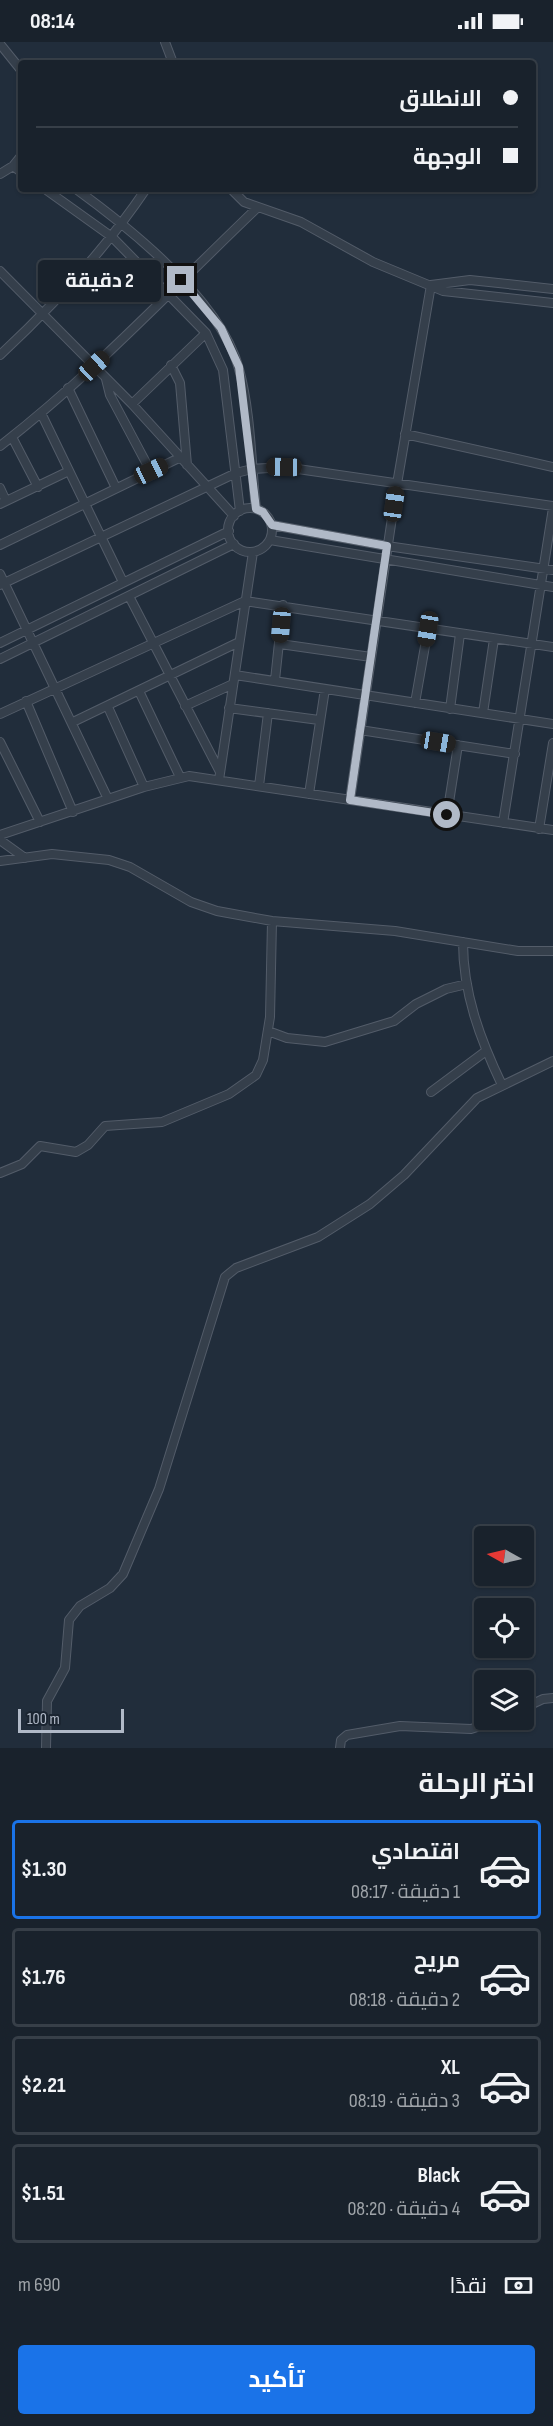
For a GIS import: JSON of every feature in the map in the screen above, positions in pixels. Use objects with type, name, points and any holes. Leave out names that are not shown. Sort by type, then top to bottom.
[{"type":"street","points":[[165,42],[172,60]]},
{"type":"street","points":[[0,44],[18,66]]},
{"type":"street","points":[[0,174],[18,160]]},
{"type":"street","points":[[13,166],[18,170]]},
{"type":"street","points":[[0,642],[229,531],[237,514],[236,473],[223,369],[206,333],[168,297],[112,237],[49,192]]},
{"type":"street","points":[[80,192],[123,223],[181,280],[221,328],[234,353],[243,384],[256,509]]},
{"type":"street","points":[[0,355],[44,314],[112,237],[144,192]]},
{"type":"street","points":[[234,192],[244,202],[301,222],[374,262],[453,293],[553,303]]},
{"type":"street","points":[[0,446],[94,366],[168,297],[181,280],[257,208]]},
{"type":"street","points":[[0,271],[132,404],[209,488],[237,514]]},
{"type":"street","points":[[431,285],[470,280],[553,289]]},
{"type":"street","points":[[350,800],[387,546],[431,285]]},
{"type":"street","points":[[132,404],[206,333]]},
{"type":"street","points":[[171,365],[180,383],[187,465]]},
{"type":"street","points":[[106,379],[110,395],[151,471]]},
{"type":"street","points":[[68,388],[116,488]]},
{"type":"street","points":[[41,413],[123,582]]},
{"type":"street","points":[[405,435],[553,467]]},
{"type":"street","points":[[12,437],[38,486]]},
{"type":"street","points":[[0,545],[181,458]]},
{"type":"street","points":[[2,584],[209,488],[236,473],[252,469],[284,467],[553,507],[503,823]]},
{"type":"street","points":[[0,488],[3,502],[69,471]]},
{"type":"street","points":[[229,531],[234,544],[244,551],[253,552],[263,548],[270,540],[272,525],[263,512],[256,509],[237,514]]},
{"type":"street","points":[[272,525],[387,546],[553,570]]},
{"type":"street","points":[[270,540],[553,587]]},
{"type":"street","points":[[0,660],[130,598],[234,544]]},
{"type":"street","points":[[220,776],[253,552]]},
{"type":"street","points":[[0,574],[2,584],[28,629],[108,799]]},
{"type":"street","points":[[130,598],[171,675],[220,776]]},
{"type":"street","points":[[0,714],[245,600],[553,647]]},
{"type":"street","points":[[275,680],[283,606]]},
{"type":"street","points":[[416,703],[428,629]]},
{"type":"street","points":[[450,709],[460,634]]},
{"type":"street","points":[[483,713],[494,639]]},
{"type":"street","points":[[73,722],[239,642]]},
{"type":"street","points":[[280,644],[371,657]]},
{"type":"street","points":[[235,675],[553,724]]},
{"type":"street","points":[[185,706],[233,684]]},
{"type":"street","points":[[309,794],[325,689]]},
{"type":"street","points":[[139,691],[180,777]]},
{"type":"street","points":[[26,701],[73,812]]},
{"type":"street","points":[[108,707],[144,787]]},
{"type":"street","points":[[229,708],[319,720]]},
{"type":"street","points":[[259,786],[268,713]]},
{"type":"street","points":[[360,730],[515,754]]},
{"type":"street","points":[[0,742],[3,756],[40,822]]},
{"type":"street","points":[[539,829],[553,743]]},
{"type":"street","points":[[447,815],[458,746]]},
{"type":"street","points":[[0,835],[180,777],[220,776],[259,786],[553,830]]},
{"type":"street","points":[[0,840],[25,858]]},
{"type":"street","points":[[0,861],[52,854],[115,861],[204,907],[272,921],[395,931],[518,951],[553,951]]},
{"type":"street","points":[[0,1173],[17,1168],[42,1146],[75,1152],[88,1145],[105,1126],[156,1124],[236,1090],[258,1072],[268,1031],[272,921]]},
{"type":"street","points":[[464,942],[467,984],[473,1015],[486,1051],[502,1084]]},
{"type":"street","points":[[268,1031],[287,1038],[326,1042],[394,1021],[416,1004],[446,989],[467,984]]},
{"type":"street","points":[[431,1092],[486,1051]]},
{"type":"street","points":[[46,1748],[47,1701],[65,1668],[69,1620],[85,1602],[110,1588],[123,1574],[159,1489],[225,1277],[236,1268],[283,1248],[318,1237],[381,1196],[410,1169],[468,1106],[484,1093],[553,1061]]},
{"type":"street","points":[[534,1703],[553,1698]]},
{"type":"street","points":[[340,1748],[341,1740],[347,1735],[400,1726],[474,1728]]},
{"type":"route","points":[[181,280],[228,338],[239,367],[243,384],[256,509],[269,518],[272,525],[387,546],[350,800],[447,815]]}]
